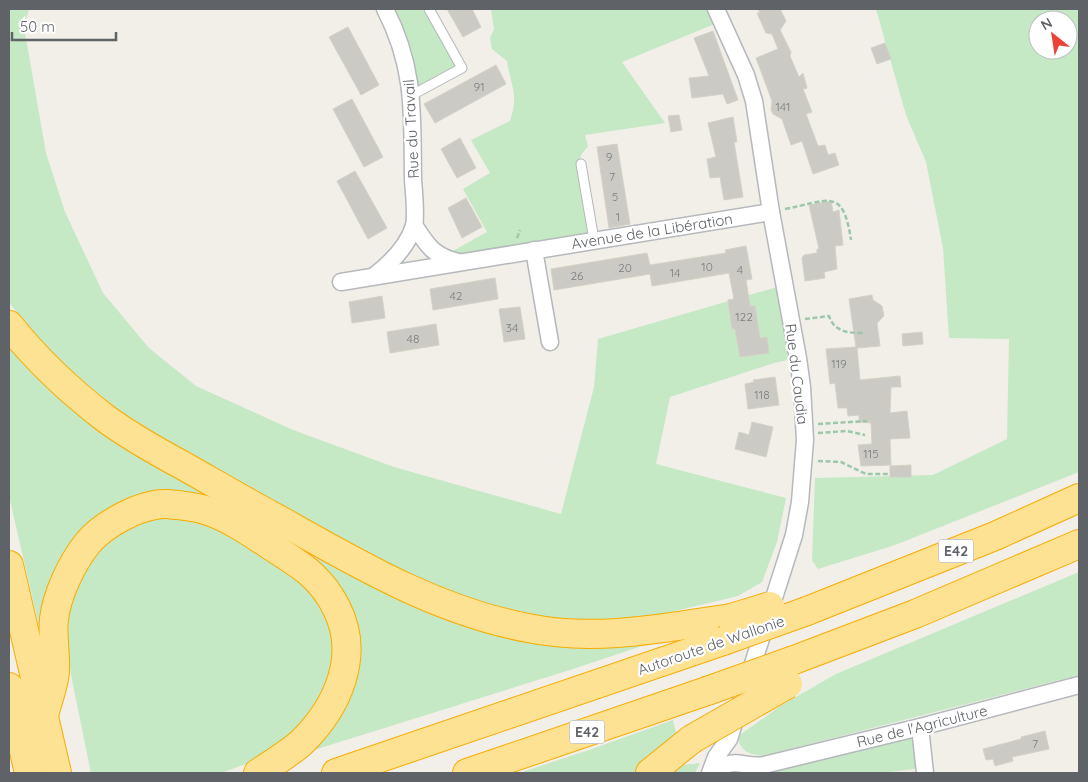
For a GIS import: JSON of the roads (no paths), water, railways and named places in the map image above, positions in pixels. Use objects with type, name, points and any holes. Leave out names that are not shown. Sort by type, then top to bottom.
[{"type":"highway","points":[[9,325],[22,342],[62,382],[106,418],[154,449],[257,508],[375,573],[430,598],[520,627],[574,634],[616,633],[654,629],[727,629]]},
{"type":"highway","name":"Autoroute de Wallonie","points":[[336,773],[727,629],[816,602],[995,536],[1079,498]]},
{"type":"highway","points":[[44,716],[55,672],[54,618],[70,570],[88,542],[110,524],[141,508],[166,504],[207,510],[251,532],[311,574],[324,588],[342,618],[348,647],[344,675],[330,707],[300,743],[258,773]]},
{"type":"highway","points":[[650,773],[692,739],[791,672],[872,647],[914,614],[1079,544]]},
{"type":"highway","points":[[9,565],[57,773]]},
{"type":"highway","name":"E42","points":[[467,773],[707,691],[791,672]]},
{"type":"highway","points":[[9,687],[20,749]]},
{"type":"street","name":"Rue du Caudia","points":[[716,9],[751,88],[802,387],[804,429],[804,462],[799,511],[794,535],[722,763]]},
{"type":"street","name":"Rue du Travail","points":[[372,277],[391,263],[402,248],[414,225],[412,95],[404,53],[388,10]]},
{"type":"street","name":"Avenue de la Libération","points":[[341,282],[771,212]]},
{"type":"street","points":[[414,225],[432,251],[446,259],[461,262]]},
{"type":"street","points":[[534,250],[550,342]]},
{"type":"street","name":"Rue de l'Agriculture","points":[[722,763],[736,762],[755,768],[1079,685]]},
{"type":"street","points":[[920,727],[925,773]]},
{"type":"lane","points":[[412,95],[462,68],[429,9]]},
{"type":"lane","points":[[581,164],[594,240]]}]
